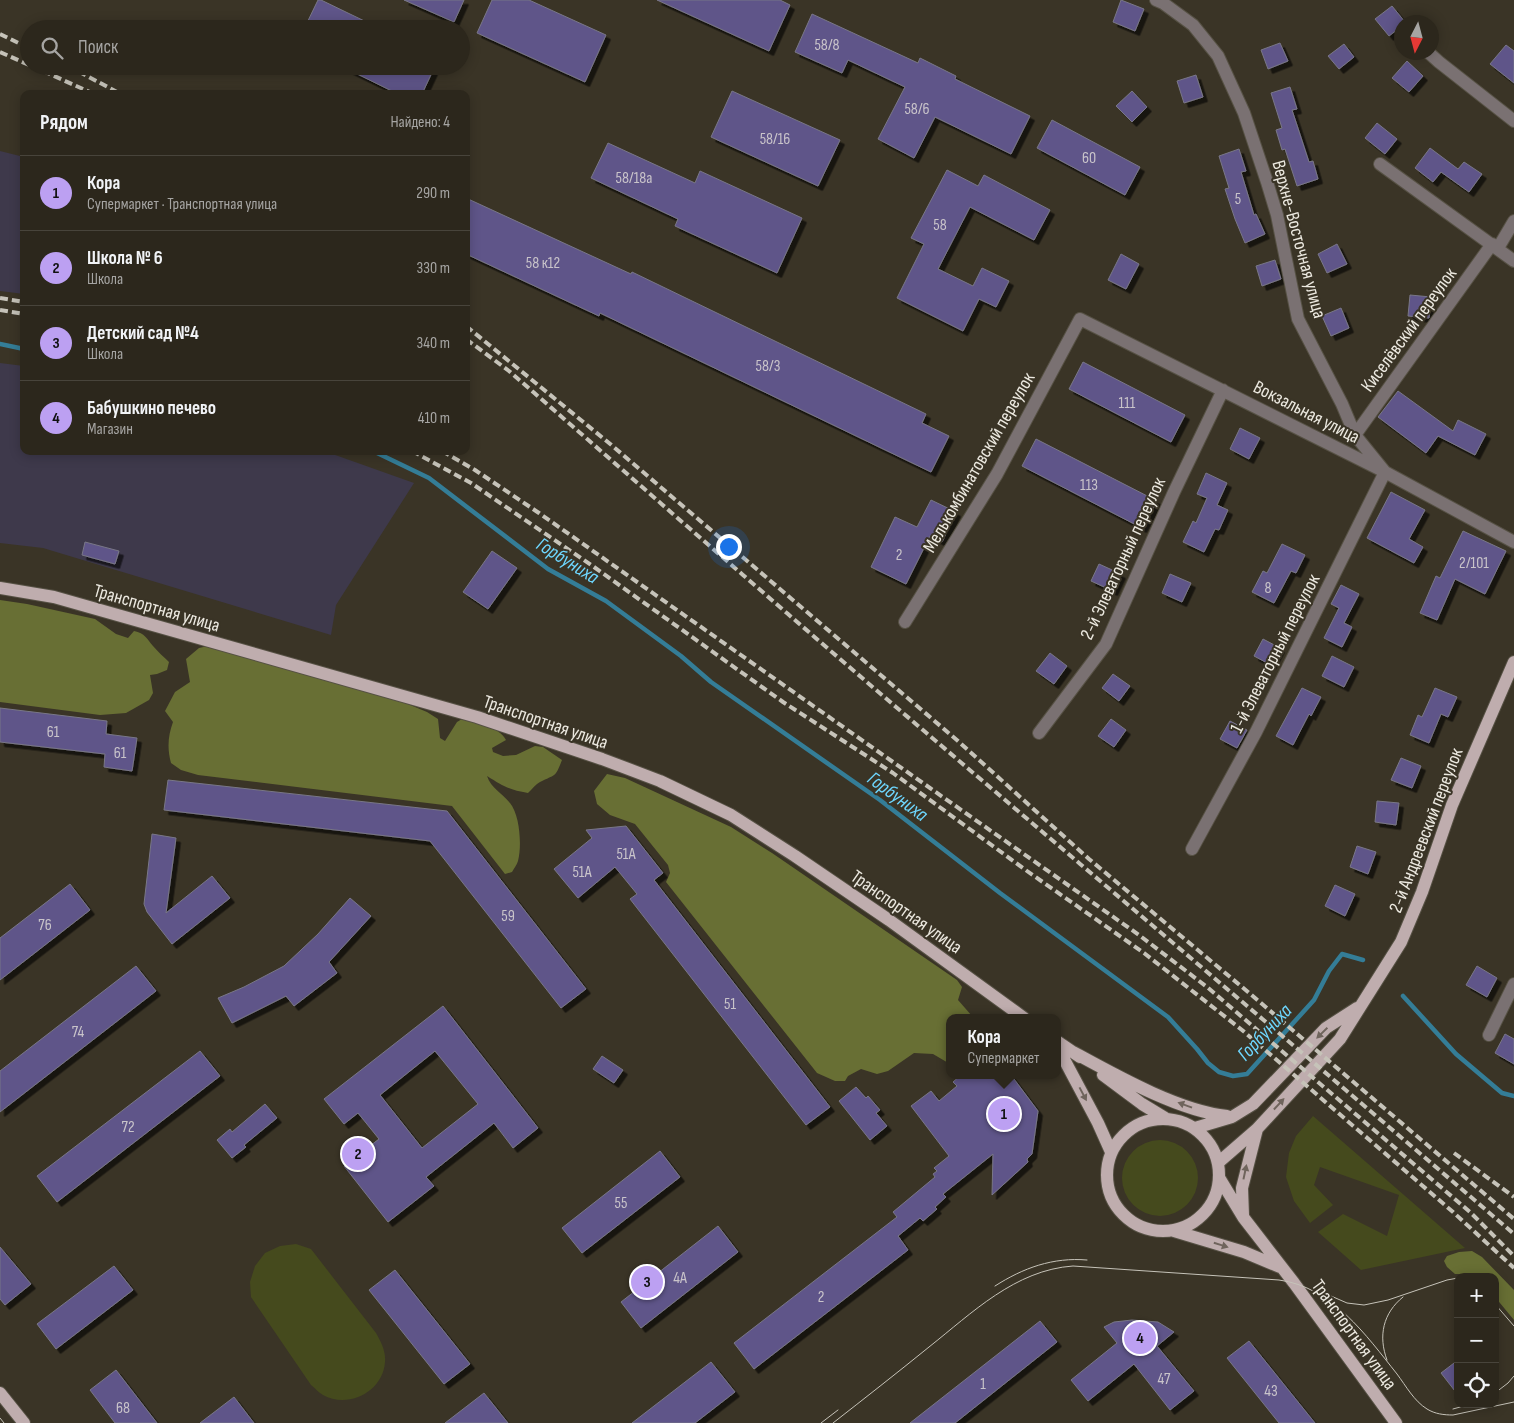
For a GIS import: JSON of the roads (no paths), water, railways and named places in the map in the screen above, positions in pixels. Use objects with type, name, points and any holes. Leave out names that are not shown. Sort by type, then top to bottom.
[{"type":"main road","name":"Транспортная улица","points":[[0,588],[54,598],[477,717],[602,759],[660,782],[731,815],[795,856],[889,920],[1018,1014]]},
{"type":"main road","name":"2-й Андреевский переулок","points":[[1218,1162],[1257,1129],[1340,1039],[1401,942],[1422,892],[1452,805],[1514,662]]},
{"type":"main road","points":[[1195,1128],[1232,1117],[1252,1104],[1326,1028],[1361,1005]]},
{"type":"main road","points":[[1061,1044],[1111,1072],[1182,1105],[1207,1113],[1232,1117]]},
{"type":"main road","points":[[1074,1052],[1142,1104],[1165,1118]]},
{"type":"main road","points":[[1061,1056],[1112,1152]]},
{"type":"main road","points":[[1165,1118],[1181,1121],[1195,1128],[1206,1138],[1214,1149],[1220,1179],[1216,1197],[1206,1213],[1192,1224],[1174,1231],[1161,1232],[1147,1230],[1135,1224],[1121,1213],[1112,1198],[1107,1182],[1108,1165],[1112,1152],[1120,1138],[1133,1128],[1148,1121],[1165,1118]]},
{"type":"main road","points":[[1243,1217],[1242,1188],[1257,1129]]},
{"type":"main road","name":"Транспортная улица","points":[[1220,1179],[1243,1217],[1396,1423]]},
{"type":"main road","points":[[1174,1231],[1244,1252],[1282,1268]]},
{"type":"main road","points":[[0,1393],[24,1423]]},
{"type":"street","name":"Верхне-Восточная улица","points":[[1156,0],[1163,3],[1192,25],[1218,56],[1244,113],[1277,215],[1298,319],[1342,404],[1355,435],[1385,472]]},
{"type":"street","points":[[1437,60],[1514,121]]},
{"type":"street","points":[[1380,164],[1514,261]]},
{"type":"street","name":"Киселёвский переулок","points":[[1355,435],[1514,221]]},
{"type":"street","name":"Вокзальная улица","points":[[1080,319],[1385,472],[1514,542]]},
{"type":"street","name":"Мелькомбинатовский переулок","points":[[906,622],[997,474],[1080,319]]},
{"type":"street","name":"2-й Элеваторный переулок","points":[[1040,733],[1106,644],[1170,500],[1223,390]]},
{"type":"street","name":"1-й Элеваторный переулок","points":[[1192,849],[1256,732],[1385,472]]},
{"type":"street","points":[[1489,1035],[1514,984]]},
{"type":"waterway","name":"Горбуниха","points":[[0,344],[20,348]]},
{"type":"waterway","name":"Горбуниха","points":[[381,455],[429,478],[548,569],[606,601],[681,656],[711,682],[880,800],[1000,893],[1168,1017],[1208,1063],[1219,1072],[1233,1076],[1247,1074],[1314,1000],[1329,971],[1342,954],[1363,960]]},
{"type":"waterway","name":"Горбуниха","points":[[1403,996],[1456,1054],[1502,1093],[1514,1096]]},
{"type":"tram line","points":[[995,1286],[1016,1274],[1039,1265],[1062,1260],[1087,1260]]},
{"type":"tram line","points":[[833,1423],[995,1295],[1013,1284],[1032,1276],[1052,1269],[1073,1266],[1279,1280],[1298,1284],[1315,1292],[1346,1315],[1373,1344],[1414,1398],[1430,1411],[1453,1415],[1514,1402]]},
{"type":"tram line","points":[[1331,1296],[1347,1303],[1364,1305],[1388,1300],[1454,1279]]},
{"type":"tram line","points":[[1387,1360],[1383,1342],[1384,1326],[1391,1310],[1403,1297]]},
{"type":"tram line","points":[[1499,1309],[1514,1326]]},
{"type":"tram line","points":[[1499,1390],[1514,1376]]},
{"type":"tram line","points":[[821,1423],[838,1410]]},
{"type":"tram line","points":[[0,1418],[4,1423]]},
{"type":"railway","points":[[0,34],[20,44]]},
{"type":"railway","points":[[0,52],[20,61]]},
{"type":"railway","points":[[52,75],[85,90]]},
{"type":"railway","points":[[85,75],[113,90]]},
{"type":"railway","points":[[0,298],[20,301]]},
{"type":"railway","points":[[0,310],[20,313]]},
{"type":"railway","points":[[470,329],[609,443],[958,741],[1089,859],[1514,1219]]},
{"type":"railway","points":[[470,342],[509,371],[847,665],[1514,1234]]},
{"type":"railway","points":[[419,455],[471,483],[594,567],[783,702],[893,773],[1027,871],[1144,953],[1242,1030],[1453,1212],[1514,1268]]},
{"type":"railway","points":[[449,455],[539,513],[1139,935],[1207,987],[1470,1212],[1514,1256]]},
{"type":"railway","points":[[1454,1153],[1514,1197]]},
{"type":"place","name":"Кора","points":[[1004,1114]]},
{"type":"place","name":"Школа № 6","points":[[358,1154]]},
{"type":"place","name":"Детский сад №4","points":[[647,1282]]},
{"type":"place","name":"Бабушкино печево","points":[[1140,1338]]}]
